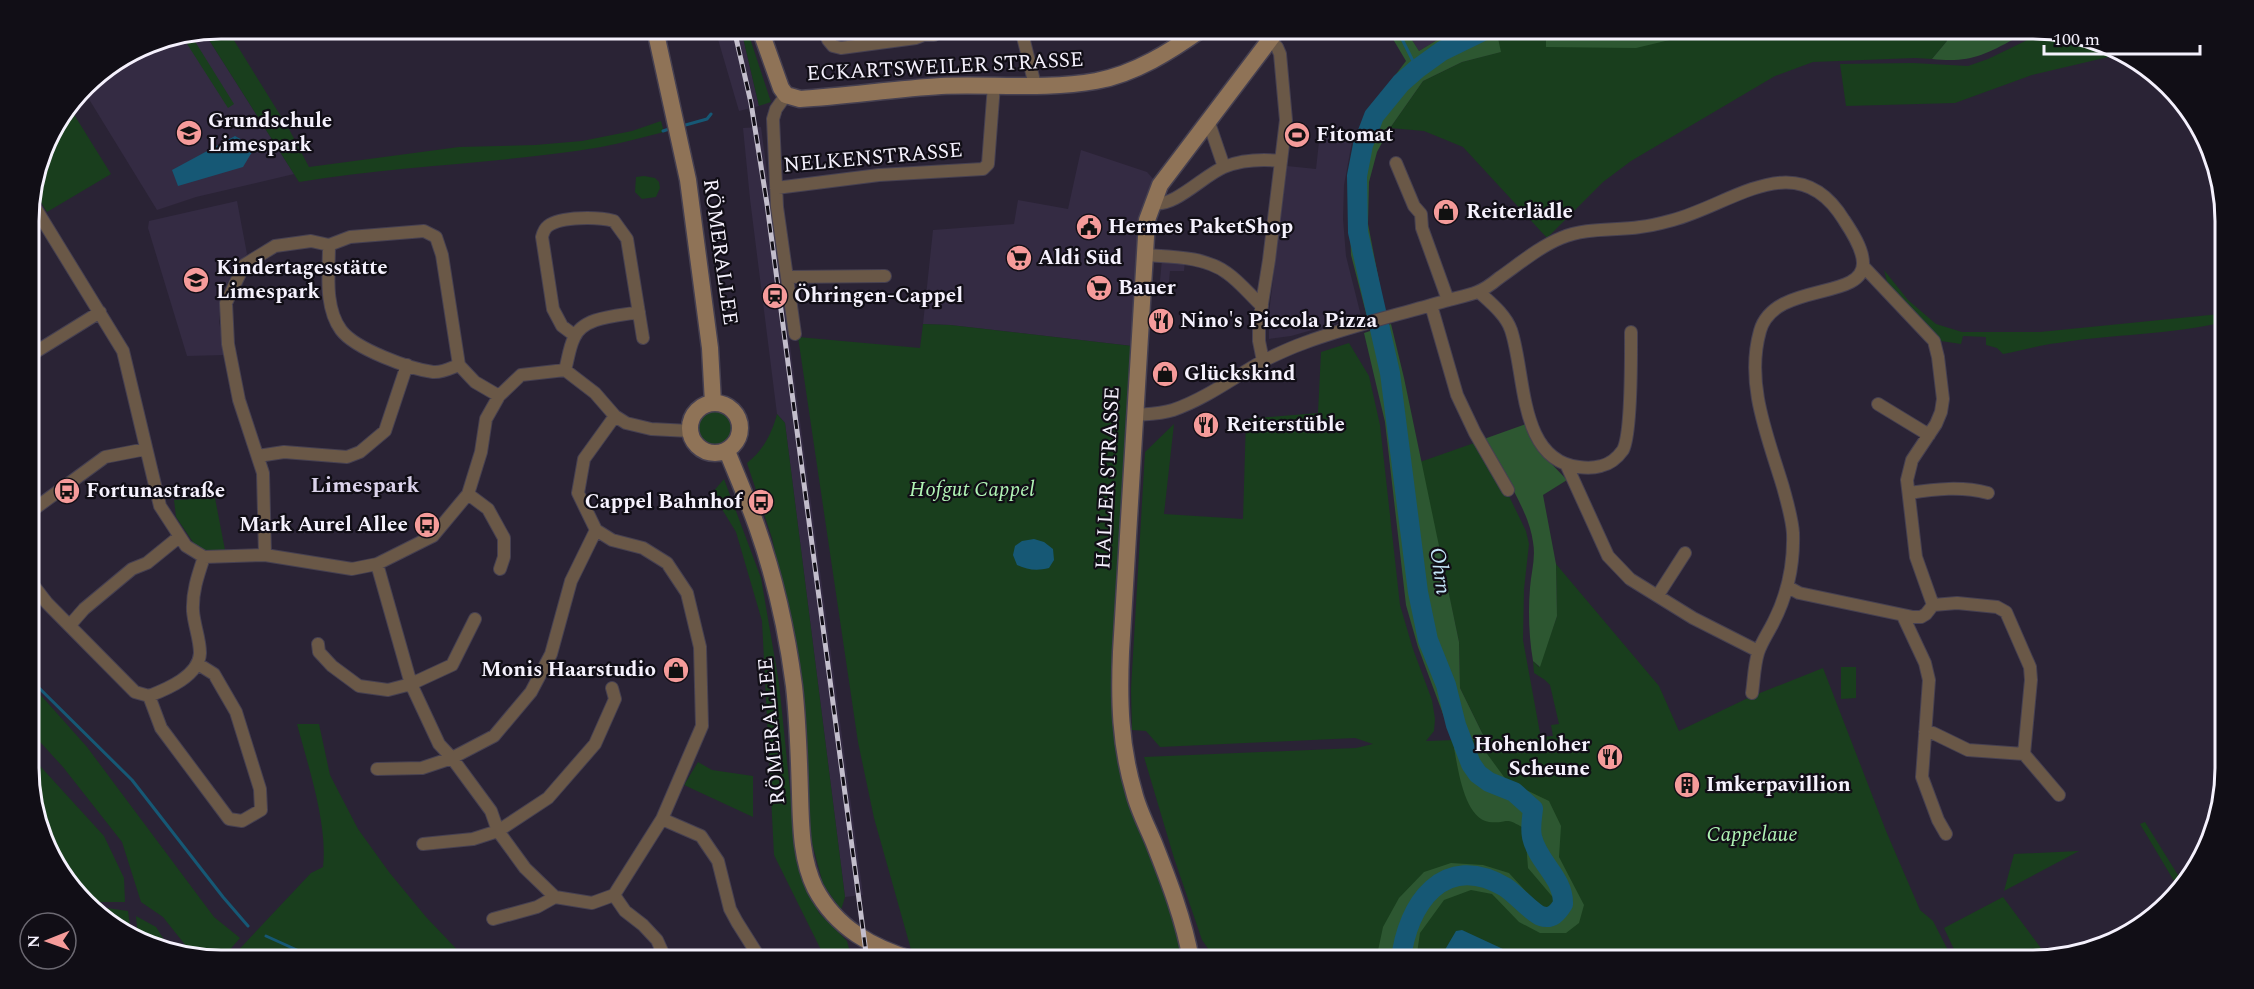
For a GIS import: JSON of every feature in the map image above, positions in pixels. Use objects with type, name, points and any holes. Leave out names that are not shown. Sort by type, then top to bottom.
[{"type":"street","name":"RÖMERALLEE","points":[[657,39],[688,180],[710,348],[713,403]]},
{"type":"street","name":"ECKARTSWEILER STRASSE","points":[[764,39],[777,81],[786,94],[794,98],[929,87],[1097,81],[1163,55],[1186,39]]},
{"type":"street","points":[[828,39],[833,46],[841,48],[908,39]]},
{"type":"street","points":[[1024,39],[1035,85]]},
{"type":"street","name":"HALLER STRASSE","points":[[1189,950],[1168,878],[1134,793],[1121,737],[1119,700],[1121,652],[1147,220],[1160,185],[1270,39]]},
{"type":"street","points":[[1263,361],[1259,341],[1262,306],[1286,120],[1281,61],[1275,39]]},
{"type":"street","name":"NELKENSTRASSE","points":[[786,94],[776,108],[774,119],[776,188],[879,175],[983,169],[988,164],[994,85]]},
{"type":"street","points":[[1208,120],[1224,167]]},
{"type":"street","points":[[1153,203],[1171,201],[1224,167],[1261,159],[1281,161]]},
{"type":"street","points":[[1396,163],[1414,206],[1421,214],[1422,228],[1448,300]]},
{"type":"street","points":[[1134,415],[1173,410],[1237,378],[1263,361],[1302,344],[1479,292],[1560,238],[1582,232],[1639,228],[1675,220],[1745,189],[1777,184],[1802,184],[1819,190],[1836,206],[1852,232],[1863,257],[1864,267],[1860,276],[1845,286],[1782,303],[1770,313],[1761,327],[1755,353],[1755,380],[1760,409],[1790,512],[1793,532],[1788,586],[1774,621],[1758,651],[1752,693]]},
{"type":"street","points":[[776,188],[795,334]]},
{"type":"street","points":[[574,335],[562,326],[553,309],[542,237],[546,227],[554,222],[598,217],[614,221],[627,239],[643,338]]},
{"type":"street","points":[[39,225],[68,263],[123,351],[159,506],[178,537],[186,546],[204,557],[265,555],[352,569],[377,564],[433,536],[468,494],[481,452],[486,419],[499,396],[521,375],[565,370],[595,393],[615,416],[626,423],[651,429],[690,431]]},
{"type":"street","points":[[265,555],[263,473],[239,400],[228,344],[226,303],[244,265],[275,246],[311,241],[328,245],[350,237],[424,231],[436,237],[442,255],[459,364],[475,382],[499,396]]},
{"type":"street","points":[[328,245],[329,303],[341,330],[361,346],[407,365],[434,372],[447,370],[459,364]]},
{"type":"street","points":[[1144,255],[1190,259],[1210,264],[1227,272],[1262,306]]},
{"type":"street","points":[[1864,267],[1934,341],[1938,357],[1943,399],[1939,418],[1908,470],[1916,557],[1933,606]]},
{"type":"street","points":[[786,277],[885,276]]},
{"type":"street","points":[[1479,292],[1501,313],[1511,329],[1528,415],[1535,434],[1554,459],[1566,466],[1586,468],[1602,466],[1615,459],[1624,448],[1628,428],[1631,332]]},
{"type":"street","points":[[1431,305],[1457,395],[1475,433],[1508,490]]},
{"type":"street","points":[[39,350],[100,312]]},
{"type":"street","points":[[565,370],[574,335],[587,324],[599,319],[639,312]]},
{"type":"street","points":[[258,456],[284,452],[347,457],[360,452],[385,431],[407,365]]},
{"type":"street","points":[[713,403],[731,408],[740,424],[738,440],[727,451],[720,453],[706,452],[695,444],[690,431],[692,417],[696,412],[707,404],[713,403]]},
{"type":"street","points":[[1878,404],[1929,435]]},
{"type":"street","points":[[377,564],[411,684],[439,744],[491,811],[498,831],[525,868],[555,897],[592,903],[614,895],[662,819],[702,726],[700,647],[687,593],[667,563],[643,548],[612,540],[596,530],[578,493],[584,459],[615,416]]},
{"type":"street","points":[[39,505],[105,457],[146,449]]},
{"type":"street","name":"RÖMERALLEE","points":[[727,451],[760,535],[788,647],[797,730],[802,835],[807,863],[815,887],[828,908],[849,930],[867,943],[886,950]]},
{"type":"street","points":[[1566,466],[1608,556],[1630,579],[1693,618],[1758,651]]},
{"type":"street","points":[[1909,493],[1940,488],[1976,489],[1988,492]]},
{"type":"street","points":[[468,494],[488,509],[504,538],[504,557],[500,569]]},
{"type":"street","points":[[377,769],[422,768],[452,758],[494,736],[531,692],[551,654],[571,581],[596,530]]},
{"type":"street","points":[[70,626],[84,609],[132,569],[147,563],[178,537]]},
{"type":"street","points":[[1658,595],[1685,553]]},
{"type":"street","points":[[39,593],[135,692],[149,696],[192,672],[198,664],[200,652],[193,613],[194,589],[204,557]]},
{"type":"street","points":[[1788,586],[1799,593],[1903,616],[1921,617],[1933,606],[1957,603],[1997,607],[2006,612],[2030,668],[2031,680],[2024,754]]},
{"type":"street","points":[[1903,616],[1925,663],[1929,680],[1922,777],[1938,820],[1947,834]]},
{"type":"street","points":[[318,644],[319,652],[332,666],[359,686],[388,690],[411,684],[452,665],[475,619]]},
{"type":"street","points":[[149,696],[161,728],[229,819],[242,821],[261,810],[260,789],[236,712],[214,674],[198,664]]},
{"type":"street","points":[[423,844],[472,840],[498,831],[548,798],[595,744],[615,699],[612,688]]},
{"type":"street","points":[[1925,732],[1933,733],[1968,750],[2024,754],[2059,795]]},
{"type":"street","points":[[662,819],[701,836],[718,861],[730,909],[755,950]]},
{"type":"street","points":[[614,895],[625,911],[657,940],[660,950]]},
{"type":"street","points":[[493,919],[537,907],[555,897]]},
{"type":"shaded area","points":[[718,39],[743,39],[759,106],[739,111]]},
{"type":"shaded area","points":[[1411,39],[1439,39],[1419,51]]},
{"type":"shaded area","name":"Grundschule Limespark","points":[[209,40],[294,174],[196,197],[157,210],[88,97],[130,63],[151,53],[186,43]]},
{"type":"shaded area","points":[[1321,124],[1354,131],[1344,185],[1343,219],[1346,256],[1361,316],[1291,336],[1269,339],[1269,313],[1287,166],[1316,169]]},
{"type":"shaded area","points":[[761,127],[863,895],[845,897],[785,423],[777,414],[743,128]]},
{"type":"shaded area","points":[[1081,150],[1147,172],[1156,182],[1140,216],[1132,346],[950,325],[923,324],[933,230],[1014,224],[1018,200],[1068,209]]},
{"type":"shaded area","name":"Kindertagesstätte Limespark","points":[[237,201],[247,254],[237,265],[221,295],[219,321],[225,355],[187,356],[148,228],[149,221]]},
{"type":"shaded area","points":[[1162,259],[1185,261],[1184,271],[1170,271],[1168,292],[1159,292]]},
{"type":"green space","points":[[233,39],[290,131],[309,167],[459,147],[582,141],[632,131],[661,121],[664,132],[563,153],[337,176],[299,182],[209,40]]},
{"type":"green space","points":[[743,39],[750,39],[771,102],[759,106]]},
{"type":"green space","points":[[1393,39],[1411,39],[1419,51],[1439,39],[1498,39],[1501,52],[1462,62],[1423,81],[1390,128],[1377,152],[1369,182],[1368,224],[1385,312],[1367,317],[1351,255],[1349,200],[1355,149],[1368,111],[1406,61]]},
{"type":"green space","points":[[1498,39],[1546,39],[1546,47],[1633,39],[1946,39],[1947,41],[1932,59],[1813,62],[1775,76],[1631,161],[1603,182],[1547,238],[1463,147],[1424,131],[1390,128],[1423,81],[1462,62],[1500,52]]},
{"type":"green space","points":[[1546,39],[1674,39],[1636,48],[1546,47]]},
{"type":"green space","points":[[1946,39],[2014,39],[1975,57],[1956,60],[1932,59],[1947,41]]},
{"type":"green space","points":[[2029,39],[2045,39],[2080,45],[2110,57],[2032,75],[1955,103],[1846,106],[1840,64],[1913,63],[1968,66]]},
{"type":"green space","points":[[195,41],[234,104],[228,108],[186,43]]},
{"type":"green space","points":[[74,115],[111,174],[47,212],[40,201],[45,174],[63,130]]},
{"type":"green space","points":[[636,177],[655,178],[659,182],[660,188],[656,197],[642,199],[635,192]]},
{"type":"green space","points":[[1884,270],[1908,300],[1936,324],[1962,332],[2040,332],[2215,314],[2215,324],[2183,330],[2051,344],[2003,354],[1997,348],[1986,345],[1986,337],[1963,336],[1961,344],[1941,341],[1888,286]]},
{"type":"green space","name":"Hofgut Cappel","points":[[923,324],[950,325],[1132,346],[1115,651],[1115,734],[1171,908],[1180,950],[911,950],[874,818],[858,742],[798,337],[920,348]]},
{"type":"green space","points":[[1391,324],[1459,642],[1460,688],[1485,739],[1453,741],[1418,647],[1406,605],[1385,422],[1364,333]]},
{"type":"green space","name":"Cappelaue","points":[[1349,343],[1369,376],[1380,425],[1400,605],[1432,700],[1435,719],[1434,731],[1426,741],[1485,739],[1460,688],[1459,642],[1420,462],[1477,442],[1507,492],[1526,531],[1529,544],[1524,589],[1523,640],[1540,733],[1537,737],[1553,736],[1551,725],[1559,724],[1550,685],[1534,673],[1533,661],[1539,667],[1557,616],[1556,564],[1659,686],[1679,731],[1750,697],[1823,668],[1886,831],[1920,910],[1933,921],[1948,950],[1209,950],[1202,940],[1174,858],[1144,757],[1356,748],[1373,744],[1355,738],[1160,747],[1146,731],[1132,730],[1131,689],[1145,452],[1174,424],[1164,514],[1243,519],[1246,419],[1318,413],[1321,352]]},
{"type":"green space","points":[[716,409],[729,414],[734,427],[729,440],[716,445],[703,440],[698,427],[703,414]]},
{"type":"green space","points":[[777,414],[785,423],[845,897],[841,910],[823,884],[808,828],[794,642],[772,538],[747,463],[766,441]]},
{"type":"green space","points":[[1526,424],[1543,455],[1567,480],[1543,495],[1556,564],[1557,616],[1540,667],[1533,661],[1530,634],[1529,597],[1534,554],[1533,542],[1526,516],[1484,439]]},
{"type":"green space","points":[[724,479],[761,578],[779,683],[798,867],[819,913],[847,941],[849,950],[821,950],[774,855],[762,621],[736,532],[712,493]]},
{"type":"green space","points":[[215,498],[225,550],[203,552],[197,548],[176,517],[174,500]]},
{"type":"green space","points":[[1841,667],[1856,667],[1856,698],[1841,699]]},
{"type":"green space","points":[[39,693],[87,747],[214,917],[240,938],[230,950],[186,946],[163,917],[141,902],[122,842],[63,767],[39,741]]},
{"type":"green space","points":[[297,724],[319,724],[330,775],[358,829],[389,872],[426,917],[457,950],[239,950],[311,873],[323,867],[323,832]]},
{"type":"green space","points":[[1482,747],[1507,781],[1549,801],[1561,826],[1559,857],[1584,905],[1579,923],[1566,933],[1540,933],[1519,922],[1492,894],[1471,890],[1444,900],[1420,933],[1417,950],[1378,950],[1383,927],[1399,898],[1424,872],[1451,863],[1483,865],[1509,873],[1542,909],[1553,908],[1556,901],[1528,868],[1525,829],[1509,821],[1489,822],[1474,812],[1460,779],[1454,748]]},
{"type":"green space","points":[[698,762],[712,770],[753,776],[753,817],[684,785]]},
{"type":"green space","points":[[39,765],[104,836],[124,878],[125,902],[98,902],[67,865],[53,838],[45,815]]},
{"type":"green space","points":[[2145,822],[2179,876],[2175,882],[2140,824]]},
{"type":"green space","points":[[2079,851],[2004,891],[2014,854]]},
{"type":"green space","points":[[2003,897],[2042,950],[1954,950],[1944,928]]},
{"type":"green space","points":[[106,909],[128,911],[130,926],[110,912]]},
{"type":"green space","points":[[136,916],[156,927],[165,941],[151,936],[137,929]]},
{"type":"water","points":[[235,136],[244,141],[252,152],[243,167],[178,186],[172,170]]},
{"type":"water","points":[[1034,539],[1044,542],[1053,549],[1054,560],[1049,568],[1033,570],[1017,565],[1013,555],[1015,546],[1022,541]]},
{"type":"water","points":[[1462,930],[1503,950],[1445,950],[1456,931]]},
{"type":"waterway","points":[[1402,39],[1417,69]]},
{"type":"waterway","name":"Ohrn","points":[[1403,950],[1411,920],[1420,903],[1432,889],[1447,880],[1464,875],[1483,878],[1505,887],[1541,916],[1548,917],[1554,914],[1563,904],[1559,886],[1532,837],[1533,809],[1514,792],[1489,782],[1478,774],[1471,764],[1456,725],[1446,685],[1428,640],[1418,592],[1390,373],[1358,232],[1357,176],[1363,145],[1374,116],[1401,83],[1417,69],[1442,51],[1467,39]]},
{"type":"waterway","points":[[682,126],[707,119],[711,114]]},
{"type":"waterway","points":[[663,131],[672,128]]},
{"type":"waterway","points":[[39,688],[132,780],[248,926]]},
{"type":"waterway","points":[[266,936],[297,950]]},
{"type":"railway","points":[[736,39],[751,103],[767,204],[866,950]]},
{"type":"place","name":"Grundschule Limespark","points":[[189,133]]},
{"type":"place","name":"Fitomat","points":[[1297,135]]},
{"type":"place","name":"Reiterlädle","points":[[1446,212]]},
{"type":"place","name":"Hermes PaketShop","points":[[1089,227]]},
{"type":"place","name":"Aldi Süd","points":[[1019,258]]},
{"type":"place","name":"Kindertagesstätte Limespark","points":[[196,280]]},
{"type":"place","name":"Bauer","points":[[1099,288]]},
{"type":"place","name":"Öhringen-Cappel","points":[[775,296]]},
{"type":"place","name":"Nino's Piccola Pizza","points":[[1161,321]]},
{"type":"place","name":"Glückskind","points":[[1165,374]]},
{"type":"place","name":"Reiterstüble","points":[[1206,425]]},
{"type":"place","name":"Fortunastraße","points":[[67,491]]},
{"type":"place","name":"Cappel Bahnhof","points":[[761,502]]},
{"type":"place","name":"Mark Aurel Allee","points":[[427,525]]},
{"type":"place","name":"Monis Haarstudio","points":[[676,670]]},
{"type":"place","name":"Hohenloher Scheune","points":[[1610,757]]},
{"type":"place","name":"Imkerpavillion","points":[[1687,785]]},
{"type":"district","name":"Limespark","points":[[365,485]]}]
